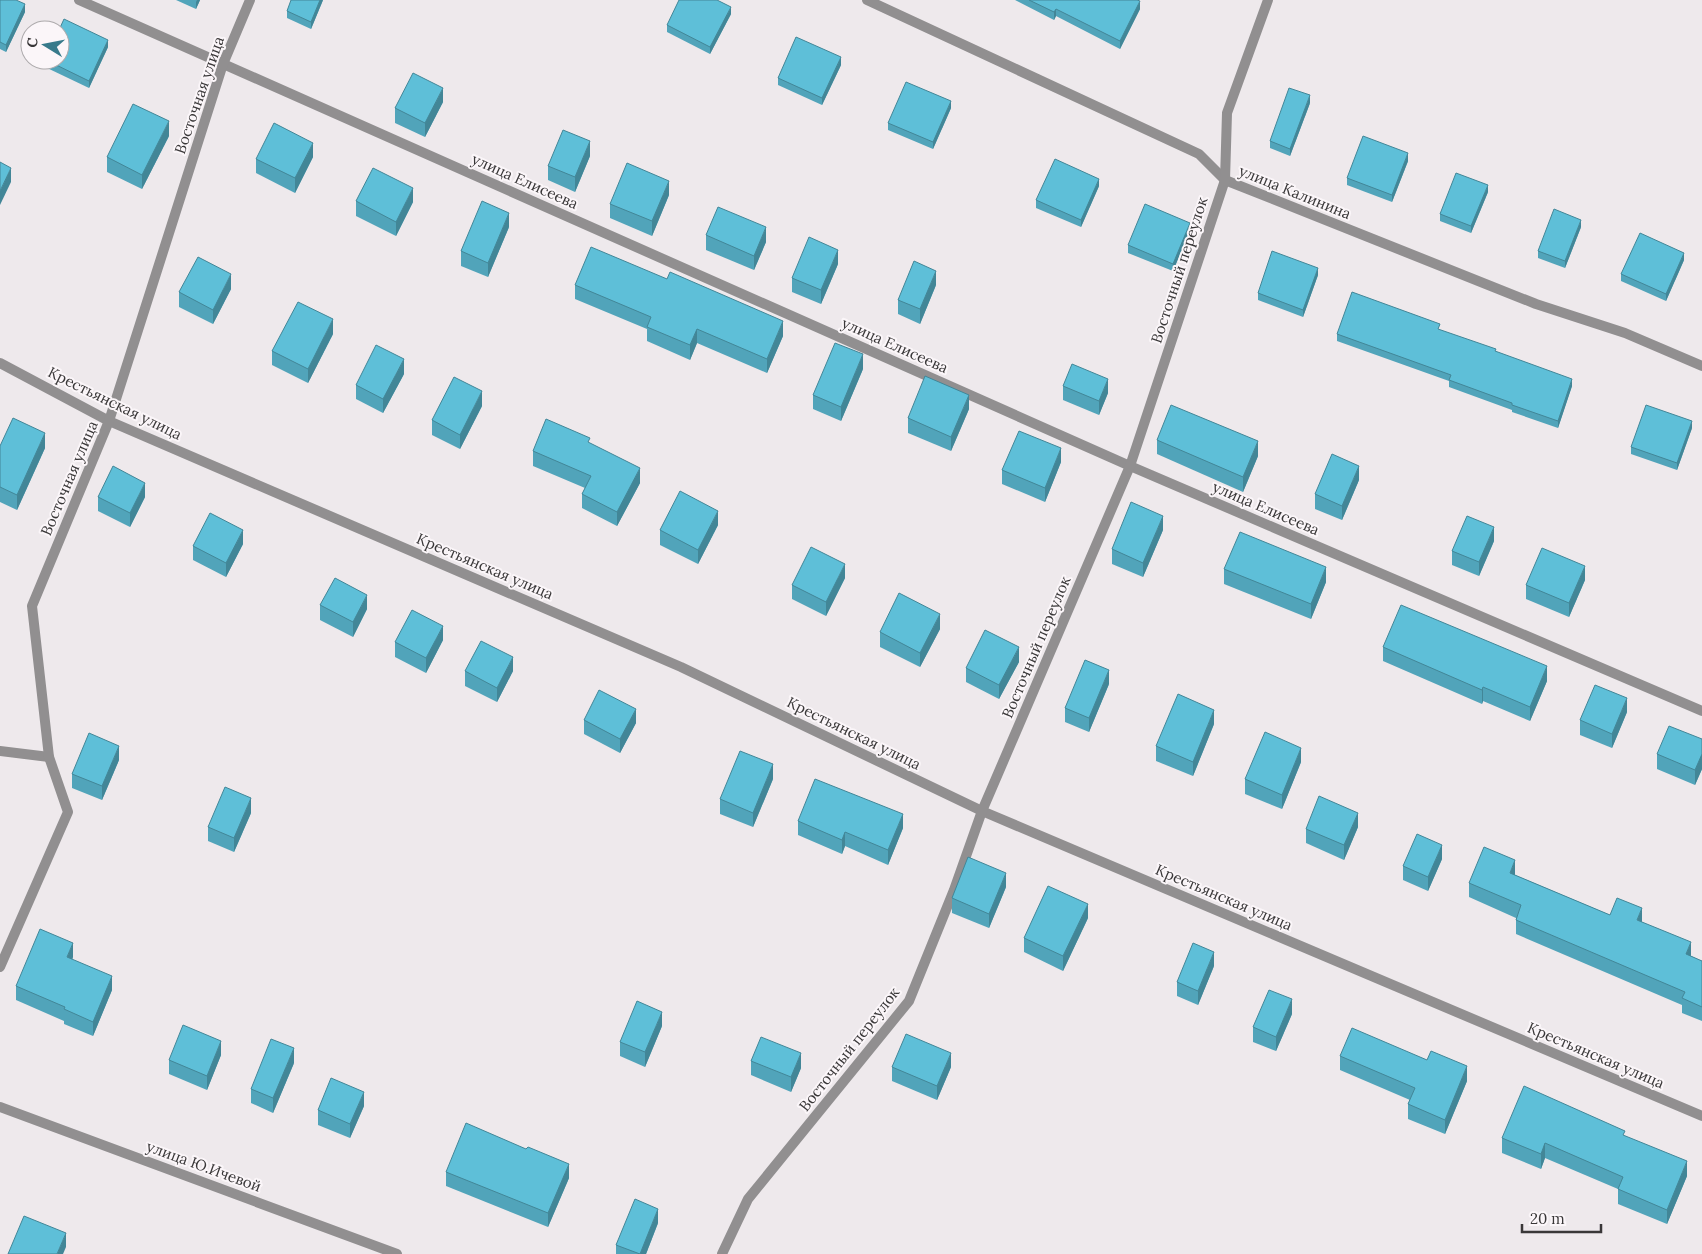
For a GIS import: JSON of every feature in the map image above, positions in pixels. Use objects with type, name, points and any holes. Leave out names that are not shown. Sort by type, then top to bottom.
[{"type":"street","name":"улица Елисеева","points":[[78,0],[1130,466],[1702,711]]},
{"type":"street","name":"Восточная улица","points":[[0,967],[68,812],[49,757],[32,606],[110,420],[223,64],[250,0]]},
{"type":"street","name":"улица Калинина","points":[[867,0],[1199,154],[1225,180],[1536,304],[1625,333],[1702,366]]},
{"type":"street","name":"Восточный переулок","points":[[722,1254],[748,1199],[909,1001],[954,890],[982,811],[1130,466],[1225,180],[1227,113],[1268,0]]},
{"type":"street","name":"Крестьянская улица","points":[[0,363],[110,420],[681,667],[982,811],[1702,1116]]},
{"type":"street","points":[[0,751],[49,757]]},
{"type":"street","name":"улица Ю.Ичевой","points":[[0,1107],[397,1254]]},
{"type":"building","points":[[0,0],[16,0],[25,4],[6,45],[0,42]]},
{"type":"building","points":[[291,0],[320,0],[311,22],[287,11]]},
{"type":"building","points":[[679,0],[717,0],[731,7],[710,47],[667,25]]},
{"type":"building","points":[[1029,0],[1140,1],[1120,41],[1056,9],[1054,12]]},
{"type":"building","points":[[70,22],[108,40],[89,81],[66,70],[70,70]]},
{"type":"building","points":[[796,37],[841,57],[822,98],[778,78]]},
{"type":"building","points":[[413,73],[443,88],[425,123],[395,108]]},
{"type":"building","points":[[906,82],[951,101],[933,142],[888,123]]},
{"type":"building","points":[[1289,88],[1310,95],[1290,149],[1270,141]]},
{"type":"building","points":[[133,104],[169,121],[142,175],[107,157]]},
{"type":"building","points":[[274,123],[313,143],[295,178],[256,159]]},
{"type":"building","points":[[563,130],[590,141],[575,177],[548,166]]},
{"type":"building","points":[[1363,136],[1408,153],[1392,195],[1347,178]]},
{"type":"building","points":[[1055,159],[1099,179],[1081,220],[1036,200]]},
{"type":"building","points":[[0,162],[11,168],[0,191]]},
{"type":"building","points":[[627,163],[669,181],[652,221],[610,204]]},
{"type":"building","points":[[373,168],[413,188],[396,222],[356,201]]},
{"type":"building","points":[[1456,173],[1488,185],[1471,226],[1440,214]]},
{"type":"building","points":[[482,201],[509,213],[488,263],[461,251]]},
{"type":"building","points":[[1145,204],[1190,223],[1173,264],[1128,245]]},
{"type":"building","points":[[718,207],[766,227],[754,256],[706,235]]},
{"type":"building","points":[[1554,209],[1581,220],[1565,261],[1538,251]]},
{"type":"building","points":[[1640,233],[1684,253],[1666,294],[1621,274]]},
{"type":"building","points":[[809,237],[838,250],[821,290],[792,278]]},
{"type":"building","points":[[591,247],[667,279],[670,272],[783,321],[767,359],[697,329],[690,345],[647,327],[651,317],[575,285]]},
{"type":"building","points":[[1272,251],[1318,268],[1303,310],[1258,293]]},
{"type":"building","points":[[198,257],[231,274],[213,310],[179,292]]},
{"type":"building","points":[[914,261],[936,271],[920,309],[898,300]]},
{"type":"building","points":[[1352,292],[1440,324],[1438,329],[1496,349],[1495,351],[1572,379],[1558,421],[1449,380],[1451,375],[1337,334]]},
{"type":"building","points":[[298,302],[333,319],[308,369],[272,351]]},
{"type":"building","points":[[835,343],[863,354],[841,407],[813,395]]},
{"type":"building","points":[[376,345],[404,359],[383,399],[356,385]]},
{"type":"building","points":[[1072,364],[1108,379],[1099,401],[1063,386]]},
{"type":"building","points":[[925,376],[969,395],[951,437],[908,418]]},
{"type":"building","points":[[454,377],[482,391],[460,435],[432,420]]},
{"type":"building","points":[[1171,405],[1258,441],[1243,477],[1157,440]]},
{"type":"building","points":[[1646,405],[1692,421],[1677,463],[1631,447]]},
{"type":"building","points":[[13,418],[45,433],[17,495],[0,487],[0,446]]},
{"type":"building","points":[[546,419],[590,438],[588,442],[640,468],[617,512],[582,494],[591,476],[533,451]]},
{"type":"building","points":[[1019,431],[1061,448],[1045,488],[1002,470]]},
{"type":"building","points":[[1332,454],[1359,466],[1342,506],[1315,494]]},
{"type":"building","points":[[113,466],[145,483],[130,513],[98,497]]},
{"type":"building","points":[[680,491],[718,511],[698,550],[660,530]]},
{"type":"building","points":[[1131,502],[1163,516],[1143,563],[1112,549]]},
{"type":"building","points":[[210,513],[243,530],[226,563],[193,546]]},
{"type":"building","points":[[1467,516],[1494,527],[1479,562],[1452,551]]},
{"type":"building","points":[[1240,532],[1326,567],[1311,604],[1224,569]]},
{"type":"building","points":[[811,547],[845,564],[826,602],[792,585]]},
{"type":"building","points":[[1542,548],[1585,566],[1569,603],[1526,585]]},
{"type":"building","points":[[335,578],[367,595],[353,622],[320,605]]},
{"type":"building","points":[[899,593],[940,614],[920,653],[880,632]]},
{"type":"building","points":[[1401,605],[1547,666],[1530,707],[1483,687],[1482,690],[1383,647]]},
{"type":"building","points":[[412,610],[443,626],[426,658],[395,642]]},
{"type":"building","points":[[985,630],[1019,647],[999,685],[966,668]]},
{"type":"building","points":[[481,641],[513,657],[497,688],[465,671]]},
{"type":"building","points":[[1085,660],[1109,670],[1089,718],[1065,708]]},
{"type":"building","points":[[1595,685],[1627,698],[1612,734],[1580,720]]},
{"type":"building","points":[[599,690],[636,709],[620,739],[584,720]]},
{"type":"building","points":[[1178,694],[1214,710],[1193,762],[1156,746]]},
{"type":"building","points":[[1669,726],[1702,739],[1702,754],[1695,770],[1657,754]]},
{"type":"building","points":[[1265,732],[1301,748],[1282,795],[1245,779]]},
{"type":"building","points":[[89,733],[119,746],[102,786],[72,774]]},
{"type":"building","points":[[740,751],[773,764],[753,813],[720,799]]},
{"type":"building","points":[[815,779],[903,814],[888,850],[845,832],[842,840],[798,821]]},
{"type":"building","points":[[225,787],[251,798],[234,838],[208,827]]},
{"type":"building","points":[[1319,796],[1358,813],[1344,845],[1306,829]]},
{"type":"building","points":[[1417,834],[1442,845],[1428,877],[1403,866]]},
{"type":"building","points":[[1484,847],[1515,860],[1510,873],[1610,915],[1617,898],[1642,908],[1637,920],[1691,942],[1686,954],[1702,961],[1702,1007],[1682,998],[1685,992],[1516,920],[1521,905],[1469,883]]},
{"type":"building","points":[[968,857],[1006,873],[989,914],[952,898]]},
{"type":"building","points":[[1048,886],[1088,904],[1063,956],[1024,938]]},
{"type":"building","points":[[40,929],[73,943],[67,957],[112,976],[93,1022],[64,1009],[65,1007],[16,986]]},
{"type":"building","points":[[1193,943],[1214,952],[1198,991],[1177,982]]},
{"type":"building","points":[[1269,990],[1292,999],[1276,1037],[1253,1027]]},
{"type":"building","points":[[637,1001],[662,1012],[645,1052],[620,1042]]},
{"type":"building","points":[[183,1025],[221,1041],[207,1076],[169,1060]]},
{"type":"building","points":[[1352,1028],[1427,1060],[1431,1051],[1467,1066],[1445,1120],[1408,1104],[1415,1088],[1340,1056]]},
{"type":"building","points":[[906,1034],[951,1053],[937,1086],[892,1067]]},
{"type":"building","points":[[761,1037],[801,1053],[791,1077],[751,1061]]},
{"type":"building","points":[[271,1039],[294,1048],[273,1098],[251,1089]]},
{"type":"building","points":[[331,1078],[364,1092],[350,1124],[318,1110]]},
{"type":"building","points":[[1524,1086],[1625,1131],[1623,1135],[1687,1161],[1667,1210],[1618,1189],[1623,1177],[1545,1143],[1541,1154],[1502,1138]]},
{"type":"building","points":[[466,1123],[526,1149],[528,1147],[569,1164],[548,1213],[446,1172]]},
{"type":"building","points":[[635,1199],[658,1209],[640,1254],[616,1245]]},
{"type":"building","points":[[24,1216],[66,1233],[57,1254],[8,1254]]}]
